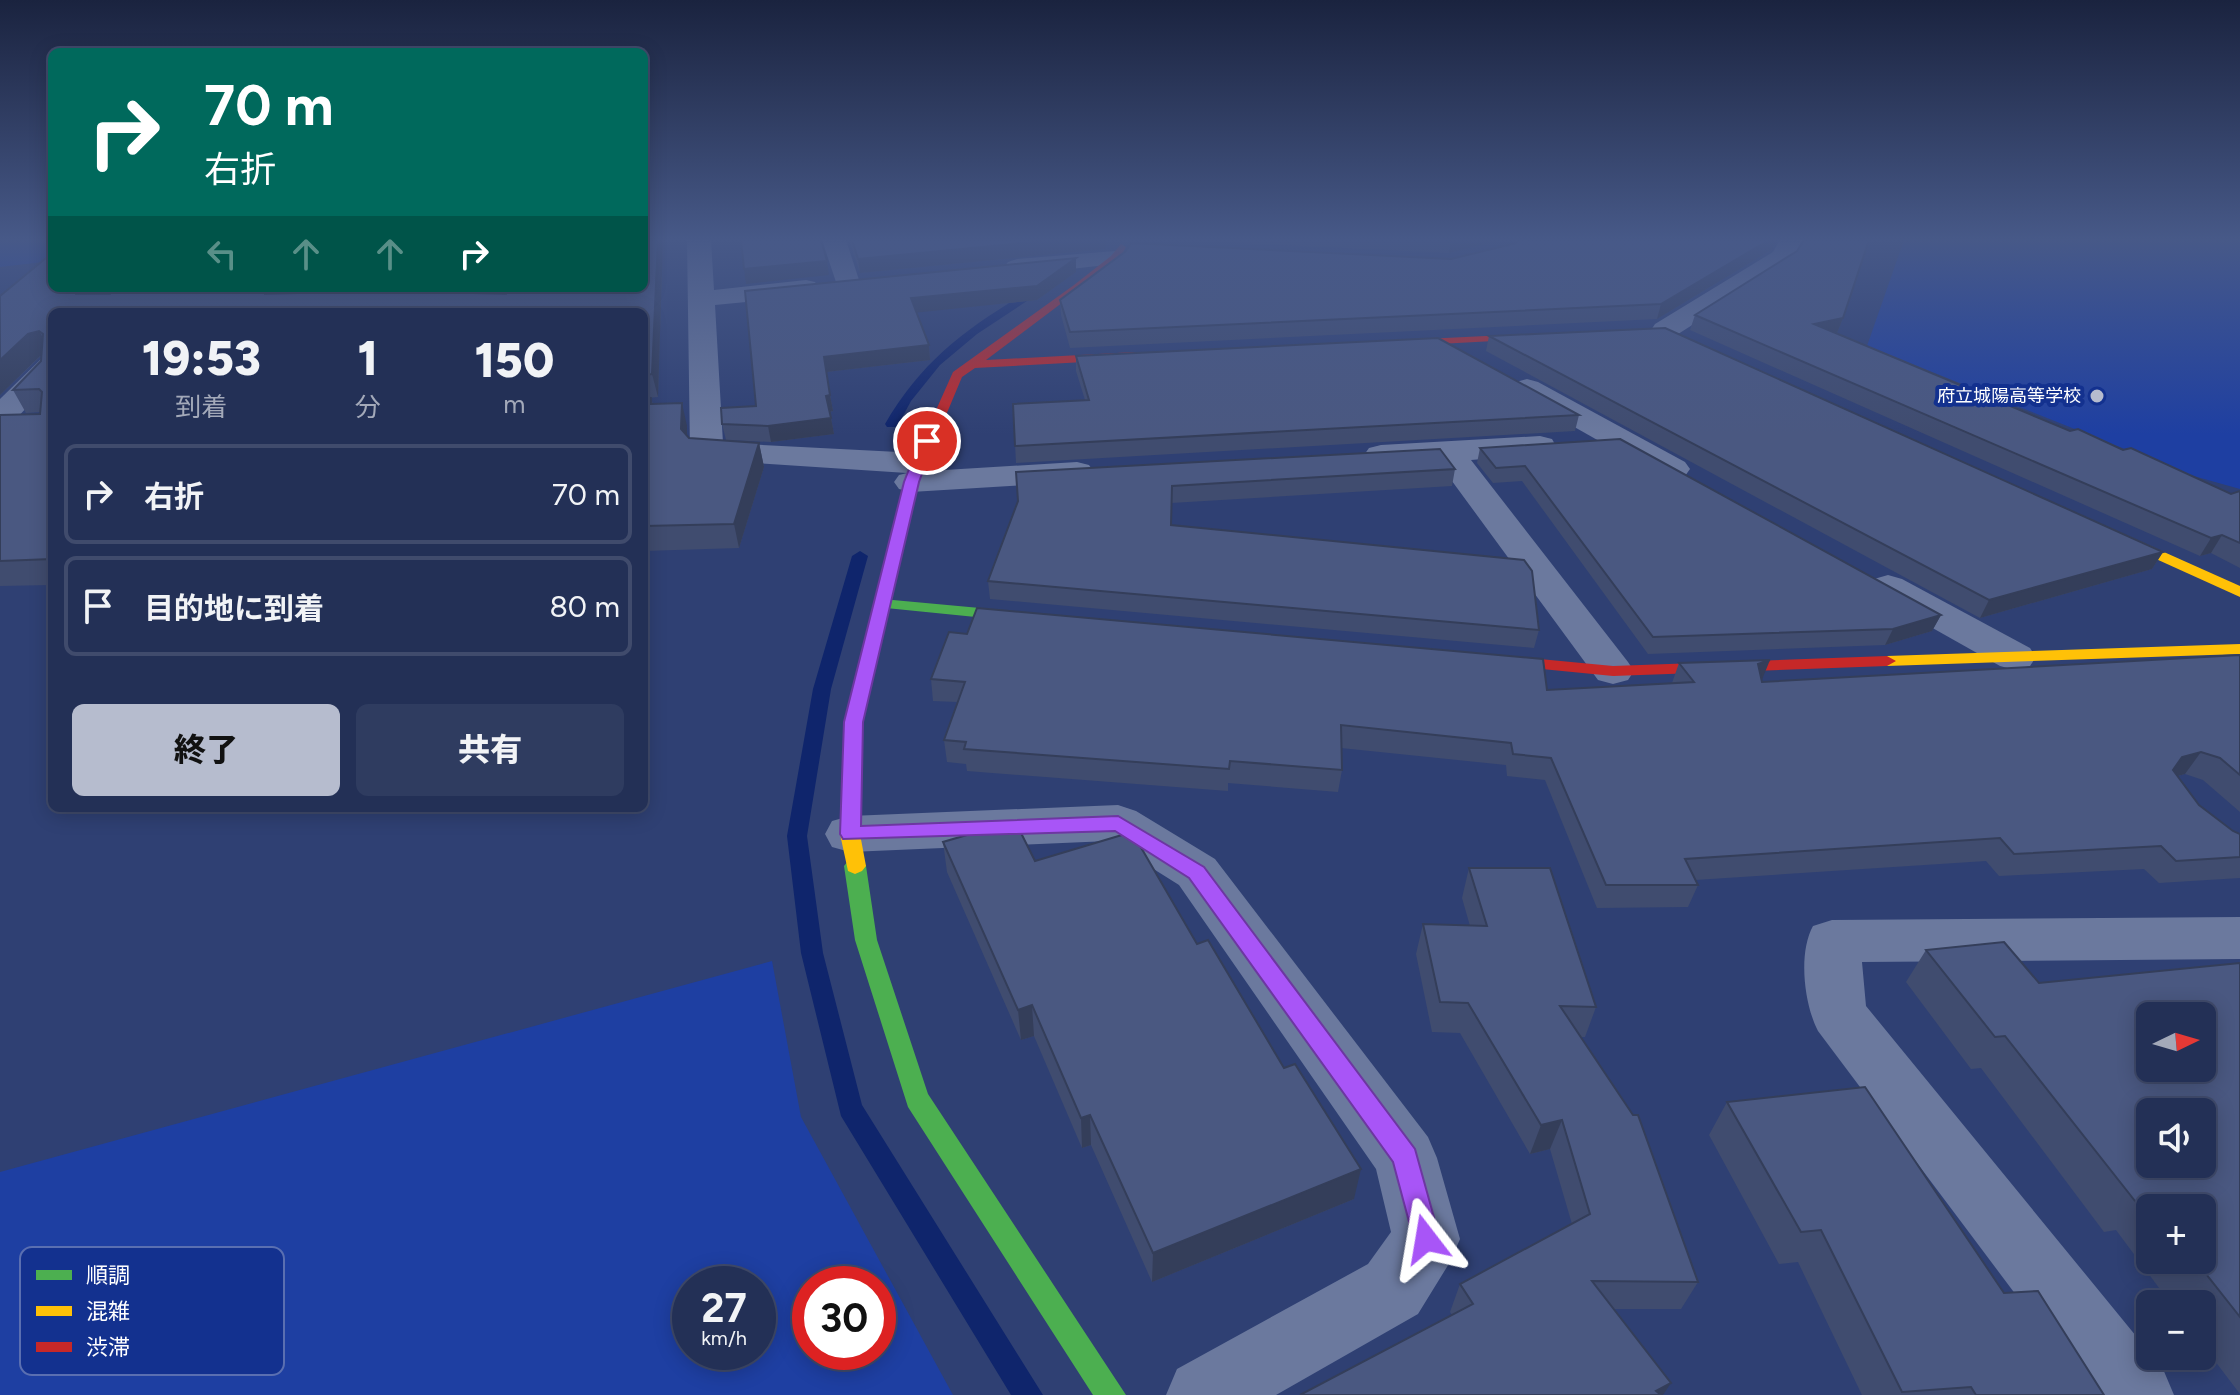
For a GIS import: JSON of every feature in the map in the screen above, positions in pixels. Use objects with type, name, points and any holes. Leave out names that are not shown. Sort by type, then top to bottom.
[{"type":"street","points":[[700,305],[691,408],[707,452],[915,472],[1106,471]]},
{"type":"street","points":[[1051,305],[957,375],[915,472],[853,722],[850,834],[866,940],[917,1099],[1111,1395]]},
{"type":"street","points":[[1665,333],[1708,305]]},
{"type":"street","points":[[1363,345],[1560,335]]},
{"type":"street","points":[[1441,341],[1707,487]]},
{"type":"street","points":[[974,364],[1147,355]]},
{"type":"street","points":[[0,417],[48,368]]},
{"type":"street","points":[[0,426],[39,425]]},
{"type":"street","points":[[1354,456],[1623,441]]},
{"type":"street","points":[[1447,451],[1613,671]]},
{"type":"street","points":[[2096,526],[2240,592]]},
{"type":"street","points":[[1861,572],[2015,657]]},
{"type":"street","points":[[882,604],[1059,620]]},
{"type":"street","points":[[1471,658],[1613,671],[2240,649]]},
{"type":"street","points":[[850,834],[1118,823],[1197,872],[1405,1158],[1426,1239],[1393,1289],[1203,1395]]},
{"type":"street","points":[[2137,1395],[1838,1014],[1832,941],[2240,938]]},
{"type":"shaded area","points":[[1881,305],[2240,305],[2240,489],[2190,475],[1867,346]]},
{"type":"shaded area","points":[[772,961],[801,1117],[882,1266],[792,1266],[792,1370],[896,1370],[896,1291],[953,1395],[0,1395],[0,1172]]},
{"type":"building","points":[[0,305],[655,305],[652,374],[648,374],[648,308],[48,308],[48,559],[0,561],[0,415],[40,414],[42,392],[39,389],[13,390],[41,361],[43,334],[39,331],[28,334],[0,360]]},
{"type":"building","points":[[746,305],[914,305],[929,345],[824,357],[830,395],[826,396],[831,418],[768,426],[722,424],[721,408],[756,406]]},
{"type":"building","points":[[1062,305],[1638,305],[1070,332]]},
{"type":"building","points":[[1711,305],[1847,305],[1843,318],[1814,324],[2070,431],[2078,429],[2123,450],[2131,448],[2231,494],[2240,491],[2240,543],[2222,535],[2211,538],[1695,315]]},
{"type":"building","points":[[1665,328],[2163,552],[1989,600],[1489,336]]},
{"type":"building","points":[[1438,338],[1579,415],[1015,446],[1013,404],[1089,400],[1076,356]]},
{"type":"building","points":[[648,398],[651,398],[651,404],[682,403],[681,429],[689,438],[759,443],[734,524],[648,526]]},
{"type":"building","points":[[1620,439],[1941,615],[1893,629],[1653,637],[1525,466],[1496,468],[1480,448]]},
{"type":"building","points":[[1440,449],[1455,469],[1172,486],[1171,525],[1524,560],[1532,571],[1539,630],[988,581],[1018,501],[1016,472]]},
{"type":"building","points":[[977,608],[1543,659],[1547,690],[1694,682],[1679,663],[1770,660],[1758,664],[1762,682],[2240,655],[2240,775],[2220,758],[2201,752],[2182,757],[2173,770],[2199,805],[2240,834],[2240,857],[2176,861],[2161,846],[2014,854],[2000,838],[1685,859],[1698,885],[1606,885],[1551,758],[1513,754],[1511,743],[1341,725],[1342,770],[1230,761],[1229,769],[964,749],[966,742],[944,740],[965,682],[931,679],[949,632],[967,634]]},
{"type":"building","points":[[1015,821],[1035,861],[1132,832],[1197,944],[1208,940],[1284,1068],[1295,1064],[1361,1169],[1153,1253],[1090,1115],[1081,1118],[1032,1005],[1018,1010],[943,842]]},
{"type":"building","points":[[1469,868],[1550,868],[1596,1007],[1560,1006],[1633,1115],[1638,1115],[1698,1282],[1592,1281],[1671,1383],[1656,1391],[1661,1395],[1300,1395],[1473,1304],[1460,1284],[1590,1214],[1562,1120],[1541,1125],[1468,1003],[1440,1002],[1423,924],[1487,926]]},
{"type":"building","points":[[2004,942],[2039,983],[2240,963],[2240,1317],[2206,1274],[2216,1274],[2216,1194],[2136,1194],[2135,1201],[2005,1036],[1995,1037],[1926,950]]},
{"type":"building","points":[[1865,1087],[2004,1293],[2038,1291],[2104,1395],[1976,1395],[1971,1387],[1902,1392],[1821,1230],[1801,1232],[1727,1102]]},
{"type":"waterway","points":[[892,424],[905,401],[936,362],[973,332],[1014,305]]},
{"type":"waterway","points":[[860,556],[822,689],[797,836],[812,953],[850,1108],[1028,1395]]},
{"type":"traffic: fast","points":[[882,604],[1035,618]]},
{"type":"traffic: fast","points":[[855,866],[866,940],[917,1099],[1111,1395]]},
{"type":"traffic: slow","points":[[855,866],[850,834],[853,722],[911,482]]},
{"type":"traffic: slow","points":[[2108,532],[2240,592]]},
{"type":"traffic: slow","points":[[1887,661],[2240,649]]},
{"type":"traffic: jam","points":[[911,482],[957,375],[1053,305]]},
{"type":"traffic: jam","points":[[1384,344],[1547,336]]},
{"type":"traffic: jam","points":[[974,364],[1135,356]]},
{"type":"traffic: jam","points":[[1486,659],[1613,671],[1887,661]]},
{"type":"place","name":"府立城陽高等学校","points":[[2097,396]]},
{"type":"route","points":[[927,441],[911,482],[853,722],[850,834],[1118,823],[1197,872],[1405,1158],[1426,1239]]}]
